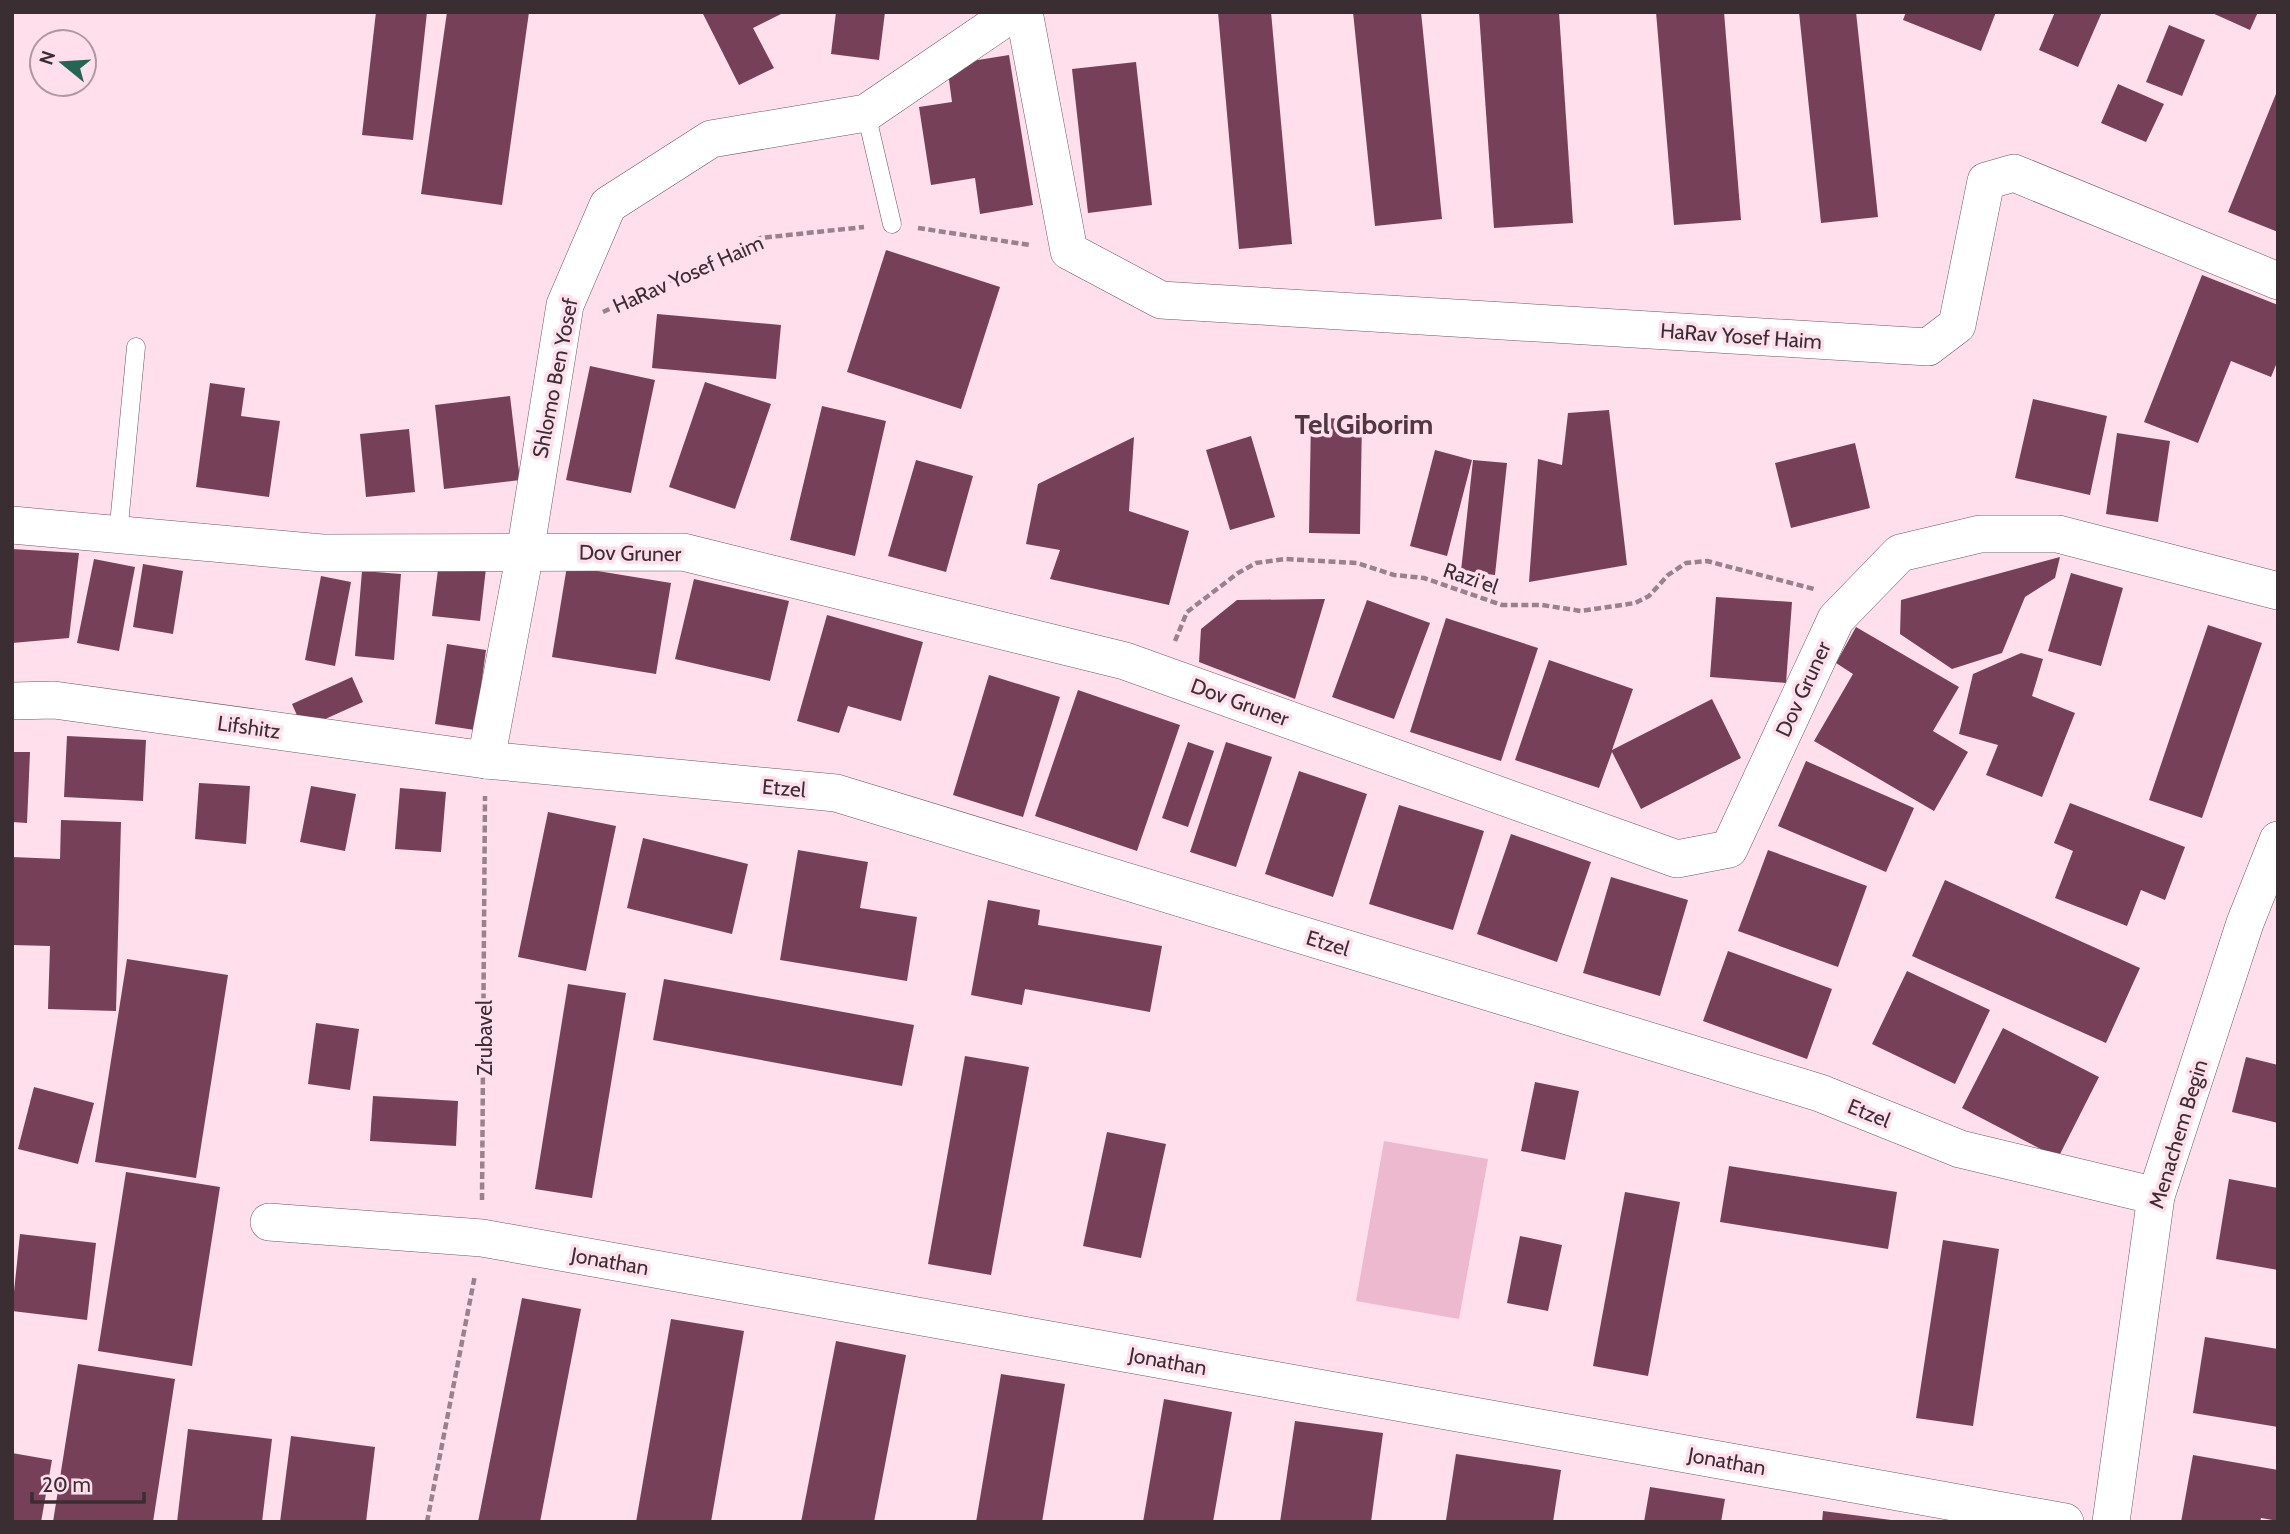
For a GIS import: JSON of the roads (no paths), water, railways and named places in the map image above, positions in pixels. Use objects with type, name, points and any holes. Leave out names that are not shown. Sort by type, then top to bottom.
[{"type":"street","name":"Shlomo Ben Yosef","points":[[525,553],[565,305],[608,205],[711,139],[866,113],[1014,12]]},
{"type":"street","name":"HaRav Yosef Haim","points":[[1024,12],[1069,251],[1161,300],[1928,347],[1957,325],[1986,181],[2014,173],[2278,281]]},
{"type":"street","name":"Dov Gruner","points":[[12,525],[322,553],[683,552],[1125,661],[1677,859],[1729,849],[1836,620],[1900,553],[1980,534],[2059,534],[2278,591]]},
{"type":"street","points":[[486,760],[525,553]]},
{"type":"street","name":"Lifshitz","points":[[12,701],[54,700],[486,760]]},
{"type":"street","name":"Etzel","points":[[486,760],[836,793],[1820,1093],[1960,1149],[2156,1196]]},
{"type":"street","name":"Menachem Begin","points":[[2111,1522],[2156,1196],[2245,923],[2278,840]]},
{"type":"street","name":"Jonathan","points":[[269,1222],[482,1238],[2065,1522]]},
{"type":"lane","points":[[866,113],[892,224]]},
{"type":"lane","points":[[118,535],[136,347]]},
{"type":"district","name":"Tel Giborim","points":[[1364,424]]}]
